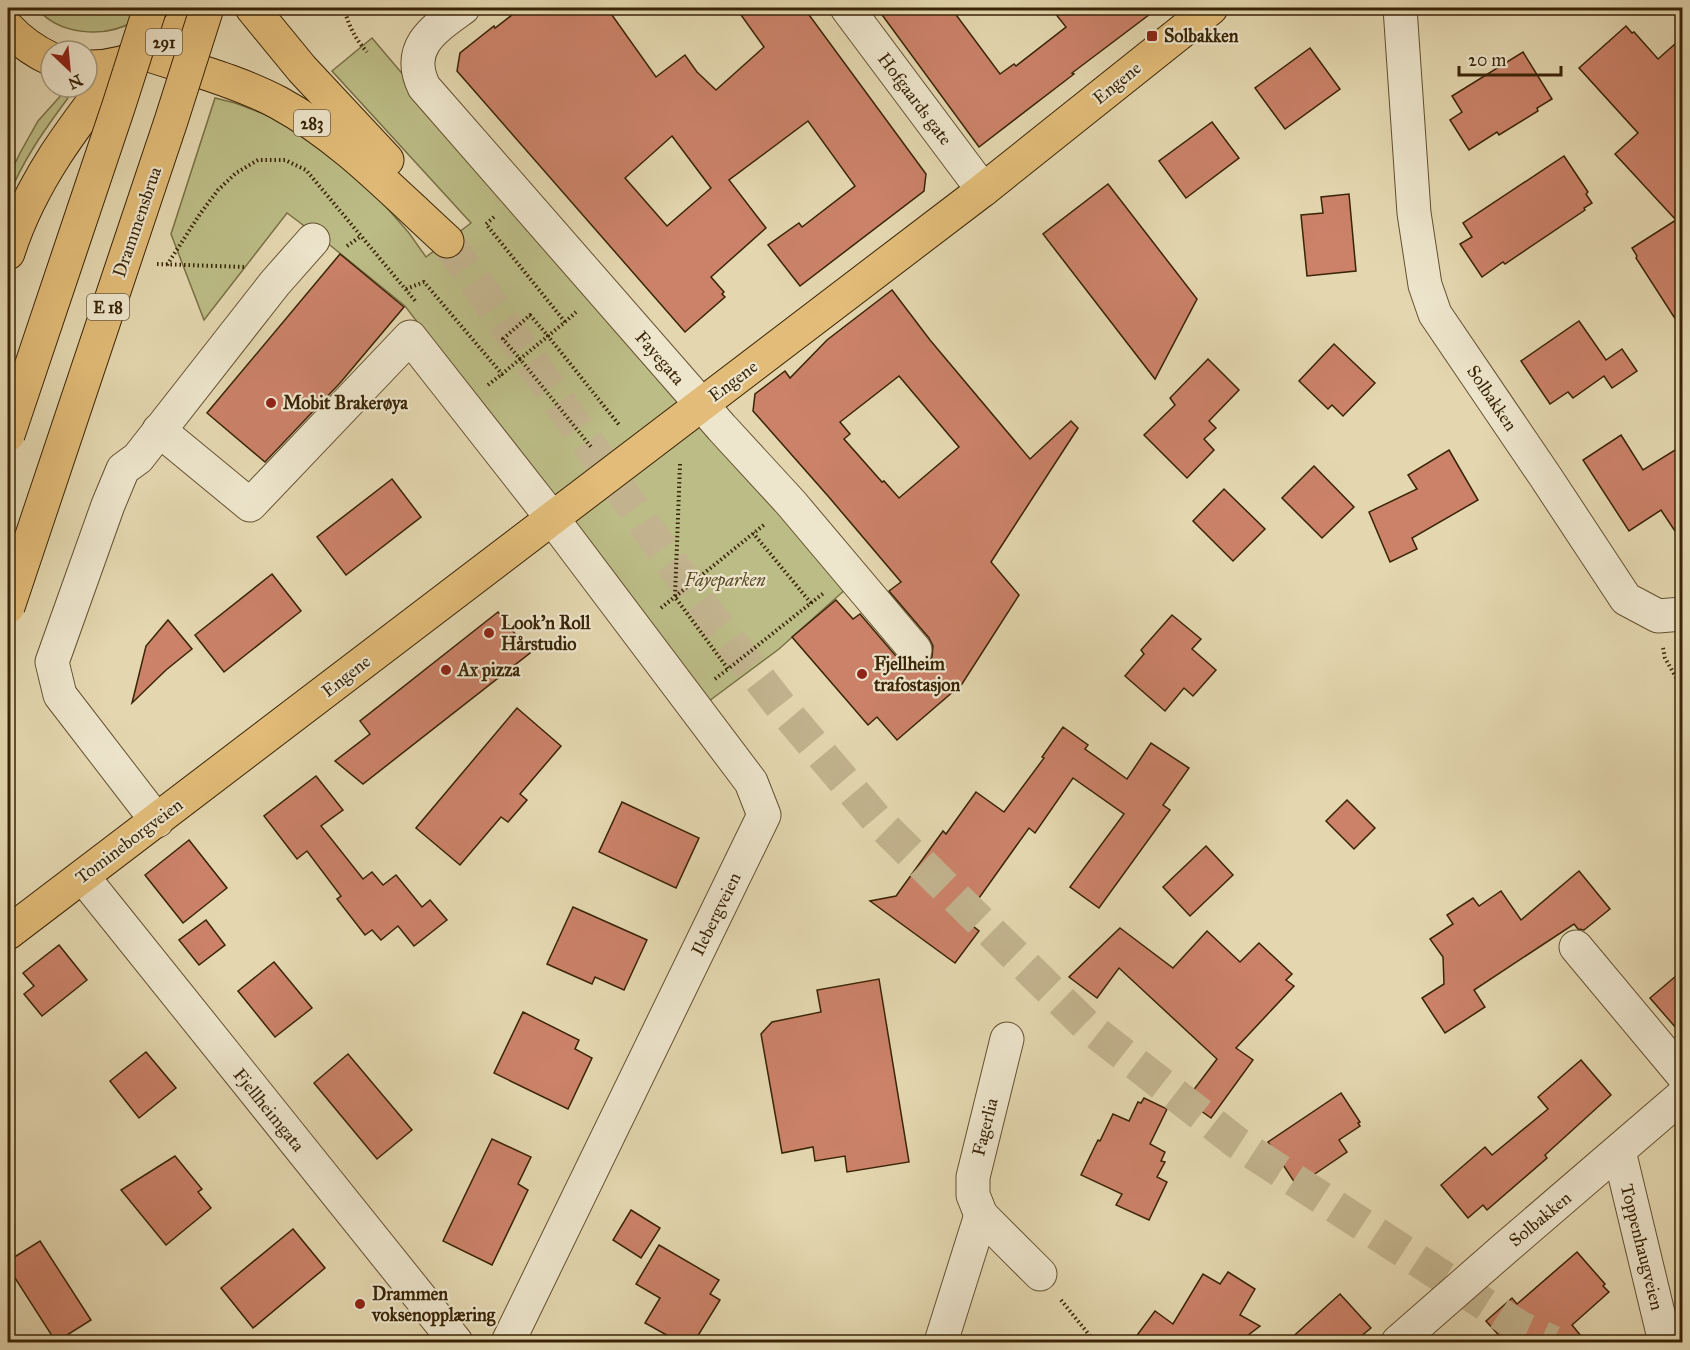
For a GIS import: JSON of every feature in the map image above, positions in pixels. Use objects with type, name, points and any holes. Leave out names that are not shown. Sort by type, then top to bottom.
[{"type":"main road","points":[[8,435],[150,8]]},
{"type":"main road","name":"291","points":[[99,67],[135,58],[164,42],[180,27],[193,8]]},
{"type":"main road","name":"Drammensbrua","points":[[8,607],[207,8]]},
{"type":"main road","name":"283","points":[[135,58],[254,91],[278,102],[319,127],[376,174],[447,241],[413,189],[302,69],[252,8]]},
{"type":"main road","name":"Engene","points":[[251,749],[983,190],[1210,8]]},
{"type":"main road","points":[[8,28],[32,56]]},
{"type":"main road","points":[[8,253],[28,200],[70,131],[135,58]]},
{"type":"main road","name":"Tomineborgveien","points":[[8,933],[251,749]]},
{"type":"street","name":"Fayegata","points":[[463,8],[433,30],[421,46],[418,75],[424,87],[692,412],[791,503],[915,650]]},
{"type":"street","name":"Hofgaards gate","points":[[847,8],[983,190]]},
{"type":"street","name":"Solbakken","points":[[1400,8],[1414,213],[1425,285],[1435,314],[1626,599],[1670,615]]},
{"type":"street","points":[[157,821],[60,695],[52,662],[123,469],[138,458],[275,283],[313,240]]},
{"type":"street","name":"Ilebergveien","points":[[159,430],[250,505],[410,337],[552,518],[751,782],[764,815],[508,1342]]},
{"type":"street","name":"Fjellheimgata","points":[[83,877],[456,1342]]},
{"type":"street","points":[[1576,947],[1683,1074]]},
{"type":"street","name":"Fagerlia","points":[[1007,1039],[973,1177],[973,1195],[981,1215],[1040,1274]]},
{"type":"street","name":"Solbakken","points":[[1398,1342],[1683,1096]]},
{"type":"street","name":"Toppenhaugveien","points":[[1618,1151],[1665,1342]]},
{"type":"street","points":[[941,1342],[981,1215]]},
{"type":"path","points":[[344,8],[353,33],[367,52]]},
{"type":"path","points":[[275,283],[243,266],[167,265],[218,189],[236,173],[258,160],[285,160],[306,170],[420,307]]},
{"type":"path","points":[[483,390],[565,322],[486,224],[495,217]]},
{"type":"path","points":[[406,289],[424,282],[502,374]]},
{"type":"path","points":[[612,472],[503,339],[530,315],[639,451]]},
{"type":"path","points":[[692,412],[675,597],[729,669],[811,603],[753,533]]},
{"type":"path","points":[[635,629],[791,503]]},
{"type":"path","points":[[1670,615],[1665,658],[1683,688]]},
{"type":"path","points":[[1040,1274],[1095,1342]]},
{"type":"green space","points":[[37,8],[148,8],[134,21],[122,27],[96,32],[69,29],[46,17]]},
{"type":"green space","name":"Fayeparken","points":[[372,38],[670,389],[847,588],[779,649],[709,701],[405,306],[331,246],[287,213],[204,320],[171,234],[215,98],[280,120],[319,146],[374,193],[409,233],[426,257],[471,223],[332,71]]},
{"type":"green space","points":[[58,99],[67,99],[27,158],[8,198],[8,178],[38,121]]},
{"type":"building","points":[[521,8],[607,8],[656,77],[685,55],[697,72],[716,90],[764,47],[736,8],[804,8],[926,174],[924,191],[800,286],[768,245],[799,223],[802,227],[855,186],[808,121],[729,180],[766,228],[711,277],[724,292],[722,294],[725,297],[685,332],[457,71],[460,53],[494,26],[495,28]],"holes":[[[672,136],[711,188],[667,226],[625,178]]]},
{"type":"building","points":[[877,8],[951,8],[1000,74],[1014,64],[1016,66],[1066,27],[1051,8],[1158,8],[979,147]]},
{"type":"building","points":[[1626,26],[1658,59],[1683,37],[1683,331],[1636,258],[1632,248],[1676,220],[1615,154],[1638,133],[1579,68]]},
{"type":"building","points":[[1310,48],[1340,89],[1285,129],[1255,88]]},
{"type":"building","points":[[1523,52],[1552,99],[1537,108],[1538,111],[1499,135],[1497,132],[1469,150],[1450,120],[1462,112],[1452,96]]},
{"type":"building","points":[[1212,122],[1239,158],[1186,198],[1159,161]]},
{"type":"building","points":[[1564,156],[1588,192],[1586,194],[1592,203],[1505,264],[1503,262],[1482,277],[1460,244],[1472,237],[1463,223]]},
{"type":"building","points":[[1108,184],[1197,299],[1155,379],[1043,234]]},
{"type":"building","points":[[1349,194],[1356,271],[1307,276],[1301,215],[1323,213],[1321,197]]},
{"type":"building","points":[[340,254],[404,307],[340,383],[265,462],[207,413]]},
{"type":"building","points":[[892,290],[930,340],[1030,459],[1071,421],[1078,428],[991,562],[1019,595],[962,684],[897,740],[877,717],[868,725],[792,637],[836,600],[853,619],[860,614],[901,662],[908,667],[918,668],[927,665],[932,657],[933,646],[929,638],[889,591],[901,582],[753,411],[755,394],[785,371],[790,378],[827,340]],"holes":[[[899,376],[959,447],[899,498],[844,439],[850,434],[840,422]]]},
{"type":"building","points":[[1579,321],[1606,360],[1622,349],[1637,371],[1612,388],[1604,376],[1573,398],[1568,392],[1550,404],[1521,361]]},
{"type":"building","points":[[1334,344],[1375,383],[1343,416],[1332,405],[1328,409],[1299,381]]},
{"type":"building","points":[[1208,359],[1239,390],[1209,421],[1216,428],[1204,439],[1214,450],[1187,478],[1144,435],[1175,405],[1170,398]]},
{"type":"building","points":[[1621,435],[1643,470],[1683,445],[1683,543],[1661,510],[1629,531],[1583,460]]},
{"type":"building","points":[[1449,450],[1478,500],[1412,538],[1417,549],[1390,562],[1369,512],[1417,489],[1408,475]]},
{"type":"building","points":[[1314,466],[1354,507],[1322,538],[1282,498]]},
{"type":"building","points":[[392,479],[421,517],[346,575],[317,537]]},
{"type":"building","points":[[1224,489],[1265,529],[1233,561],[1193,521]]},
{"type":"building","points":[[272,574],[301,611],[224,672],[195,635]]},
{"type":"building","points":[[498,612],[530,653],[363,784],[335,761],[370,734],[360,721]]},
{"type":"building","points":[[1172,615],[1201,639],[1192,649],[1216,670],[1193,696],[1184,688],[1165,711],[1125,676],[1144,654],[1141,650]]},
{"type":"building","points":[[168,620],[192,649],[132,703],[146,646]]},
{"type":"building","points":[[517,708],[561,746],[520,794],[527,800],[508,822],[501,817],[460,865],[416,828]]},
{"type":"building","points":[[1063,727],[1088,745],[1085,749],[1127,779],[1151,743],[1189,768],[1163,805],[1170,810],[1099,908],[1070,887],[1124,814],[1073,778],[1035,833],[1029,828],[964,919],[979,931],[955,963],[870,901],[896,896],[943,831],[946,834],[976,792],[1004,812],[1044,758],[1042,757]]},
{"type":"building","points":[[316,776],[343,810],[321,826],[363,879],[372,872],[383,885],[396,875],[422,907],[430,900],[447,920],[414,946],[398,926],[381,940],[372,930],[365,935],[337,899],[341,896],[307,851],[297,859],[264,816]]},
{"type":"building","points":[[1347,800],[1375,828],[1354,849],[1326,821]]},
{"type":"building","points":[[622,802],[699,838],[676,888],[599,852]]},
{"type":"building","points":[[189,840],[227,888],[183,923],[145,875]]},
{"type":"building","points":[[1206,846],[1233,875],[1190,916],[1163,887]]},
{"type":"building","points":[[1579,871],[1610,909],[1584,930],[1578,929],[1574,924],[1474,990],[1485,1007],[1445,1033],[1422,998],[1444,984],[1443,957],[1430,939],[1453,924],[1447,915],[1473,898],[1479,906],[1501,891],[1521,920]]},
{"type":"building","points":[[573,907],[647,940],[624,990],[595,977],[592,984],[547,964]]},
{"type":"building","points":[[206,920],[225,945],[199,965],[179,940]]},
{"type":"building","points":[[1120,928],[1173,968],[1207,931],[1240,962],[1259,943],[1292,974],[1286,980],[1294,986],[1236,1048],[1253,1060],[1211,1118],[1186,1100],[1217,1059],[1119,968],[1097,998],[1069,977]]},
{"type":"building","points":[[59,945],[87,980],[42,1016],[24,994],[34,986],[23,973]]},
{"type":"building","points":[[274,962],[312,1008],[275,1037],[238,991]]},
{"type":"building","points":[[1683,970],[1683,1036],[1650,998]]},
{"type":"building","points":[[879,979],[909,1162],[847,1172],[845,1156],[815,1161],[813,1147],[782,1153],[761,1034],[772,1022],[821,1012],[817,990]]},
{"type":"building","points":[[523,1012],[579,1040],[575,1049],[592,1058],[568,1109],[494,1073]]},
{"type":"building","points":[[146,1052],[176,1088],[139,1118],[110,1081]]},
{"type":"building","points":[[348,1054],[412,1130],[377,1159],[314,1083]]},
{"type":"building","points":[[1581,1060],[1611,1095],[1545,1155],[1547,1158],[1487,1210],[1483,1205],[1468,1218],[1441,1185],[1485,1147],[1492,1155],[1548,1109],[1538,1097]]},
{"type":"building","points":[[1341,1093],[1360,1122],[1358,1123],[1360,1126],[1339,1140],[1347,1152],[1297,1186],[1268,1142]]},
{"type":"building","points":[[1144,1098],[1167,1109],[1150,1144],[1165,1152],[1161,1161],[1165,1162],[1157,1177],[1167,1182],[1149,1220],[1116,1205],[1122,1194],[1081,1175],[1113,1114],[1129,1121],[1138,1102],[1141,1103]]},
{"type":"building","points":[[492,1139],[531,1157],[518,1184],[528,1190],[492,1265],[443,1241]]},
{"type":"building","points":[[175,1156],[202,1189],[198,1192],[211,1208],[166,1245],[121,1190]]},
{"type":"building","points":[[631,1210],[660,1228],[641,1258],[613,1240]]},
{"type":"building","points":[[293,1229],[325,1268],[253,1328],[221,1288]]},
{"type":"building","points":[[40,1241],[91,1320],[56,1342],[8,1267],[8,1261]]},
{"type":"building","points":[[659,1245],[719,1280],[710,1294],[720,1300],[694,1342],[679,1342],[645,1323],[660,1298],[636,1284]]},
{"type":"building","points":[[1577,1252],[1605,1284],[1603,1286],[1609,1292],[1572,1325],[1586,1342],[1505,1342],[1486,1321],[1512,1298],[1517,1304]]},
{"type":"building","points":[[1228,1272],[1255,1289],[1240,1315],[1260,1326],[1239,1342],[1132,1342],[1155,1311],[1173,1324],[1203,1274],[1220,1284]]},
{"type":"building","points":[[1340,1294],[1371,1328],[1354,1342],[1287,1342]]},
{"type":"tunnel","points":[[447,241],[714,621],[783,709],[878,821],[1086,1025],[1236,1142],[1520,1327],[1553,1342]]},
{"type":"place","name":"Solbakken","points":[[1152,36]]},
{"type":"place","name":"Mobit Brakerøya","points":[[271,403]]},
{"type":"place","name":"Look'n Roll Hårstudio","points":[[489,633]]},
{"type":"place","name":"Ax pizza","points":[[446,670]]},
{"type":"place","name":"Fjellheim trafostasjon","points":[[862,674]]},
{"type":"place","name":"Drammen voksenopplæring","points":[[360,1304]]}]
